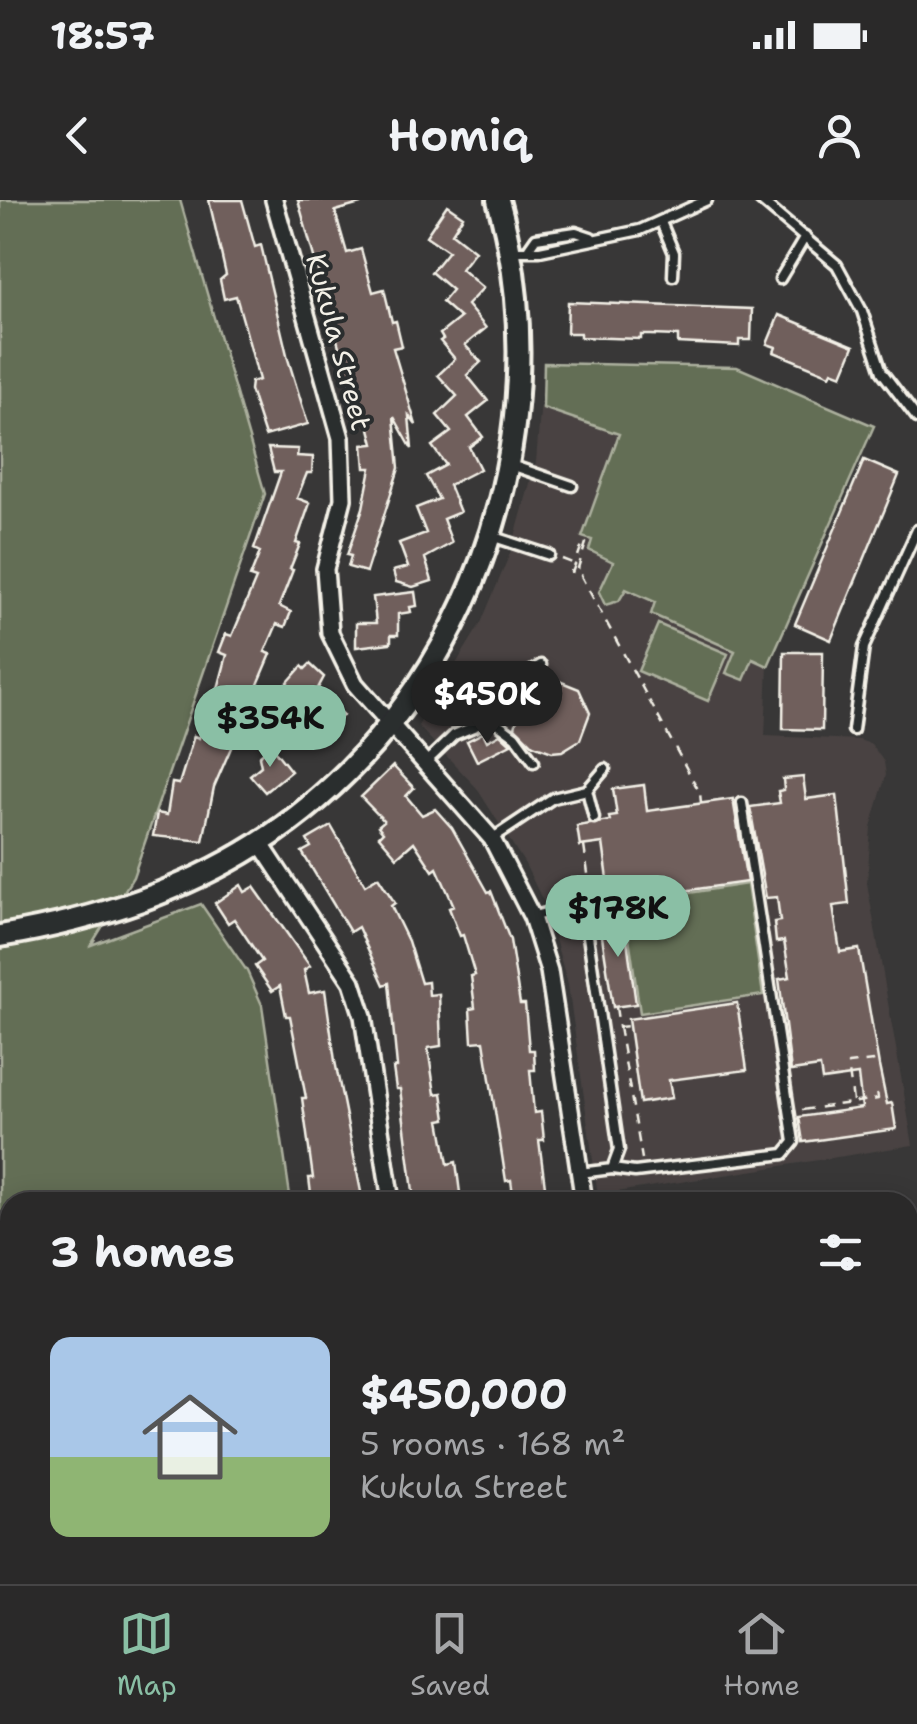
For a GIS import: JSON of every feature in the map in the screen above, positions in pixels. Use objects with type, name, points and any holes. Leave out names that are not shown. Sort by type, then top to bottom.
[{"type":"street","name":"Kukula Street","points":[[274,200],[341,438],[343,499],[325,569],[327,620],[346,672],[492,839],[532,917],[549,970],[583,1192]]},
{"type":"street","points":[[0,936],[73,921],[173,888],[260,843],[317,798],[389,724],[425,674],[464,603],[492,536],[510,465],[519,404],[520,249],[498,200]]},
{"type":"street","points":[[260,843],[352,982],[363,1016],[389,1192]]},
{"type":"lane","points":[[520,249],[536,238],[576,232],[591,237],[617,236],[661,222],[707,200]]},
{"type":"lane","points":[[760,200],[838,265],[855,294],[882,372],[917,418]]},
{"type":"lane","points":[[661,222],[674,253],[674,276]]},
{"type":"lane","points":[[780,280],[804,237]]},
{"type":"lane","points":[[510,465],[572,486]]},
{"type":"lane","points":[[853,730],[864,647],[917,530]]},
{"type":"lane","points":[[492,536],[549,555]]},
{"type":"lane","points":[[426,762],[454,735],[492,719],[500,711],[510,684],[541,665]]},
{"type":"lane","points":[[492,719],[515,736],[534,762]]},
{"type":"lane","points":[[492,839],[554,798],[587,790],[605,769]]},
{"type":"lane","points":[[587,790],[594,818]]},
{"type":"lane","points":[[580,1174],[612,1169],[635,1172],[784,1154],[794,1142],[742,803]]},
{"type":"lane","points":[[532,917],[568,912],[582,920],[586,929],[618,1150],[612,1169]]},
{"type":"path","points":[[572,573],[583,542],[586,543],[578,568],[583,570],[580,576]]},
{"type":"path","points":[[549,555],[572,562],[569,572],[580,576],[702,803]]},
{"type":"path","points":[[584,846],[593,908]]},
{"type":"path","points":[[567,897],[602,916]]},
{"type":"path","points":[[616,1006],[642,1161]]},
{"type":"path","points":[[619,1027],[630,1026]]},
{"type":"path","points":[[853,1103],[848,1064],[873,1061],[874,1066]]},
{"type":"path","points":[[800,1110],[878,1099],[877,1090]]},
{"type":"path","points":[[874,1100],[875,1106]]},
{"type":"path","points":[[840,1104],[841,1111]]},
{"type":"shaded area","points":[[544,363],[737,367],[874,426],[768,665],[765,736],[859,740],[871,744],[884,762],[886,775],[871,827],[867,883],[913,1145],[598,1192],[568,985],[546,907],[525,864],[476,787],[418,726],[481,623],[511,551],[536,462]]},
{"type":"green space","points":[[0,200],[180,200],[265,494],[133,877],[91,945],[201,904],[247,971],[262,1005],[290,1192],[0,1192]]},
{"type":"green space","points":[[544,363],[737,367],[874,426],[768,666],[753,659],[744,680],[726,673],[735,651],[651,614],[655,602],[626,589],[619,601],[605,605],[599,592],[613,562],[589,550],[592,540],[582,537],[619,434],[543,408]]},
{"type":"green space","points":[[658,624],[728,654],[708,701],[638,671]]},
{"type":"green space","points":[[747,884],[763,995],[640,1013],[624,903]]},
{"type":"building","points":[[209,200],[242,200],[255,247],[261,245],[308,424],[265,436],[250,390],[251,382],[259,380],[236,296],[224,299],[220,280],[226,275]]},
{"type":"building","points":[[298,200],[359,200],[360,204],[335,211],[347,253],[361,249],[373,292],[384,289],[402,346],[393,348],[416,425],[409,416],[412,449],[394,417],[399,468],[366,572],[348,567],[351,556],[347,555],[371,468],[365,468],[363,445],[374,444],[367,417],[359,418]]},
{"type":"building","points":[[447,205],[463,216],[452,233],[475,251],[461,269],[483,288],[467,305],[486,328],[465,345],[481,362],[467,375],[488,401],[468,417],[483,437],[469,447],[480,469],[449,485],[460,512],[443,519],[452,543],[425,558],[432,581],[413,587],[396,582],[393,571],[408,567],[399,543],[426,533],[416,508],[439,499],[426,476],[446,465],[432,446],[451,432],[437,415],[457,396],[438,375],[455,359],[440,341],[440,334],[460,318],[442,302],[452,290],[431,272],[448,251],[426,236]]},
{"type":"building","points":[[568,302],[752,309],[751,340],[739,340],[739,346],[678,343],[678,336],[580,337],[580,333],[567,333]]},
{"type":"building","points":[[779,315],[854,346],[842,375],[832,371],[830,375],[774,352],[776,347],[767,344]]},
{"type":"building","points":[[268,448],[298,449],[297,456],[313,457],[312,473],[307,473],[297,498],[310,503],[296,543],[300,544],[290,569],[293,570],[279,606],[291,612],[285,627],[277,624],[265,652],[271,654],[254,694],[244,690],[234,716],[243,720],[214,787],[203,841],[153,836],[157,813],[167,815],[172,783],[179,784],[194,736],[199,738],[219,685],[227,655],[219,652],[226,634],[232,636],[256,579],[250,577],[260,552],[254,549],[281,472],[274,472]]},
{"type":"building","points":[[864,460],[899,475],[831,640],[795,624]]},
{"type":"building","points":[[415,592],[417,606],[410,607],[411,612],[398,614],[398,635],[391,635],[391,643],[356,647],[356,623],[376,623],[373,597]]},
{"type":"building","points":[[784,652],[823,652],[822,730],[783,729]]},
{"type":"building","points":[[310,664],[324,677],[316,692],[343,715],[318,743],[274,698],[302,666],[305,669]]},
{"type":"building","points":[[554,679],[579,689],[590,713],[580,740],[562,751],[552,752],[533,745],[515,727],[523,695],[537,683]]},
{"type":"building","points":[[483,733],[487,741],[500,734],[511,744],[477,761],[467,741]]},
{"type":"building","points":[[271,746],[291,771],[265,792],[250,775],[261,766],[259,756]]},
{"type":"building","points":[[393,766],[414,788],[406,796],[422,815],[435,809],[452,828],[488,892],[491,891],[510,940],[520,1004],[525,1004],[529,1050],[534,1050],[535,1070],[530,1070],[534,1113],[541,1112],[544,1140],[539,1140],[546,1192],[513,1192],[511,1180],[506,1181],[484,1041],[472,1042],[470,1009],[475,1008],[471,976],[475,975],[463,935],[460,936],[449,908],[454,906],[437,868],[433,871],[414,842],[397,857],[379,836],[383,832],[378,826],[384,821],[361,797]]},
{"type":"building","points":[[803,777],[806,799],[837,795],[849,904],[833,906],[840,952],[859,949],[879,1066],[896,1129],[803,1142],[799,1117],[862,1108],[858,1075],[822,1080],[820,1067],[791,1071],[779,979],[790,977],[784,941],[776,942],[774,922],[780,921],[777,897],[766,898],[750,807],[780,803],[778,791],[784,790],[783,779]]},
{"type":"building","points":[[644,785],[647,811],[733,799],[747,882],[611,901],[603,843],[580,846],[577,826],[610,821],[609,817],[617,816],[613,789]]},
{"type":"building","points":[[331,826],[365,885],[378,877],[395,903],[391,906],[408,941],[421,983],[428,982],[429,995],[439,994],[441,1046],[428,1048],[435,1094],[442,1093],[446,1119],[440,1120],[448,1164],[456,1162],[460,1192],[413,1192],[400,1089],[396,1089],[393,1068],[397,1067],[389,983],[384,985],[358,927],[350,932],[302,852],[311,847],[307,840]]},
{"type":"building","points":[[241,885],[245,892],[254,887],[310,966],[304,970],[309,993],[325,990],[361,1192],[311,1192],[309,1178],[313,1178],[302,1098],[306,1098],[290,1016],[286,1016],[280,986],[272,991],[255,966],[262,961],[234,919],[228,923],[215,903]]},
{"type":"building","points":[[623,912],[636,1004],[613,1007],[599,917]]},
{"type":"building","points":[[737,1003],[747,1070],[669,1080],[672,1098],[640,1103],[628,1019]]}]
